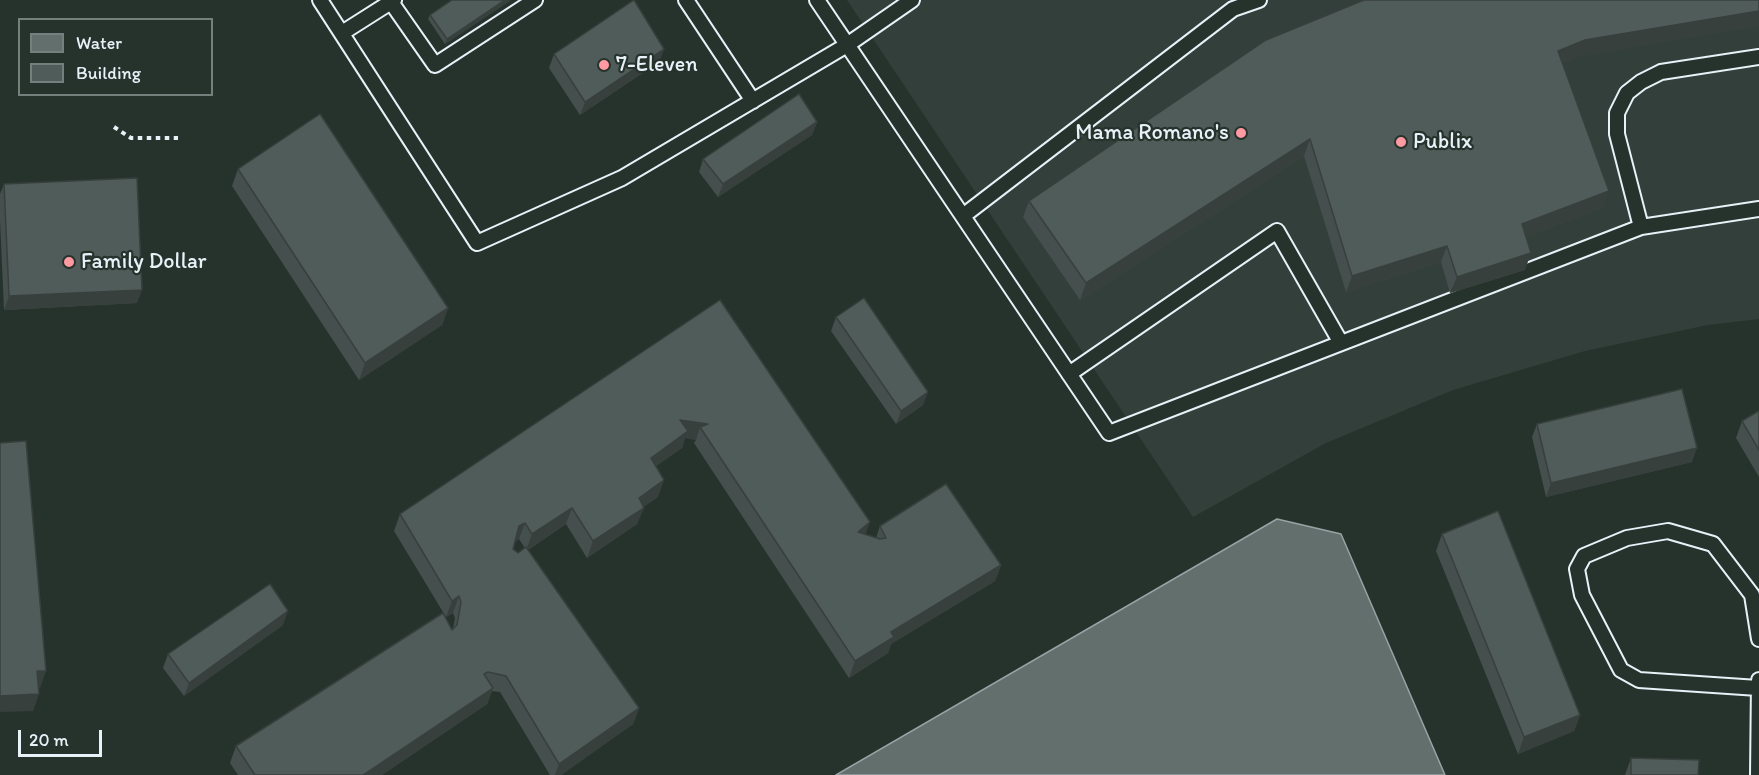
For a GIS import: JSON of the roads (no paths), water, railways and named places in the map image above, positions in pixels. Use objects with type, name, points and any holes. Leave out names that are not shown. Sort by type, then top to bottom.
[{"type":"lane","points":[[320,0],[477,243],[622,178],[847,45],[912,0]]},
{"type":"lane","points":[[342,33],[392,1],[435,65],[536,0]]},
{"type":"lane","points":[[686,0],[753,101]]},
{"type":"lane","points":[[817,0],[1109,433],[1641,227],[1759,209]]},
{"type":"lane","points":[[963,216],[1233,9],[1259,0]]},
{"type":"lane","points":[[1641,227],[1617,134],[1617,113],[1627,93],[1641,82],[1661,72],[1759,57]]},
{"type":"lane","points":[[1069,374],[1278,231],[1341,343]]},
{"type":"lane","points":[[1758,688],[1639,680],[1621,670],[1582,595],[1577,569],[1584,556],[1627,538],[1668,531],[1713,544],[1752,595],[1759,639]]},
{"type":"lane","points":[[1758,775],[1759,680]]},
{"type":"water","points":[[1277,519],[1341,534],[1445,775],[836,775]]},
{"type":"place","name":"7-Eleven","points":[[604,65]]},
{"type":"place","name":"Mama Romano's","points":[[1241,133]]},
{"type":"place","name":"Publix","points":[[1401,142]]},
{"type":"place","name":"Family Dollar","points":[[69,262]]}]
